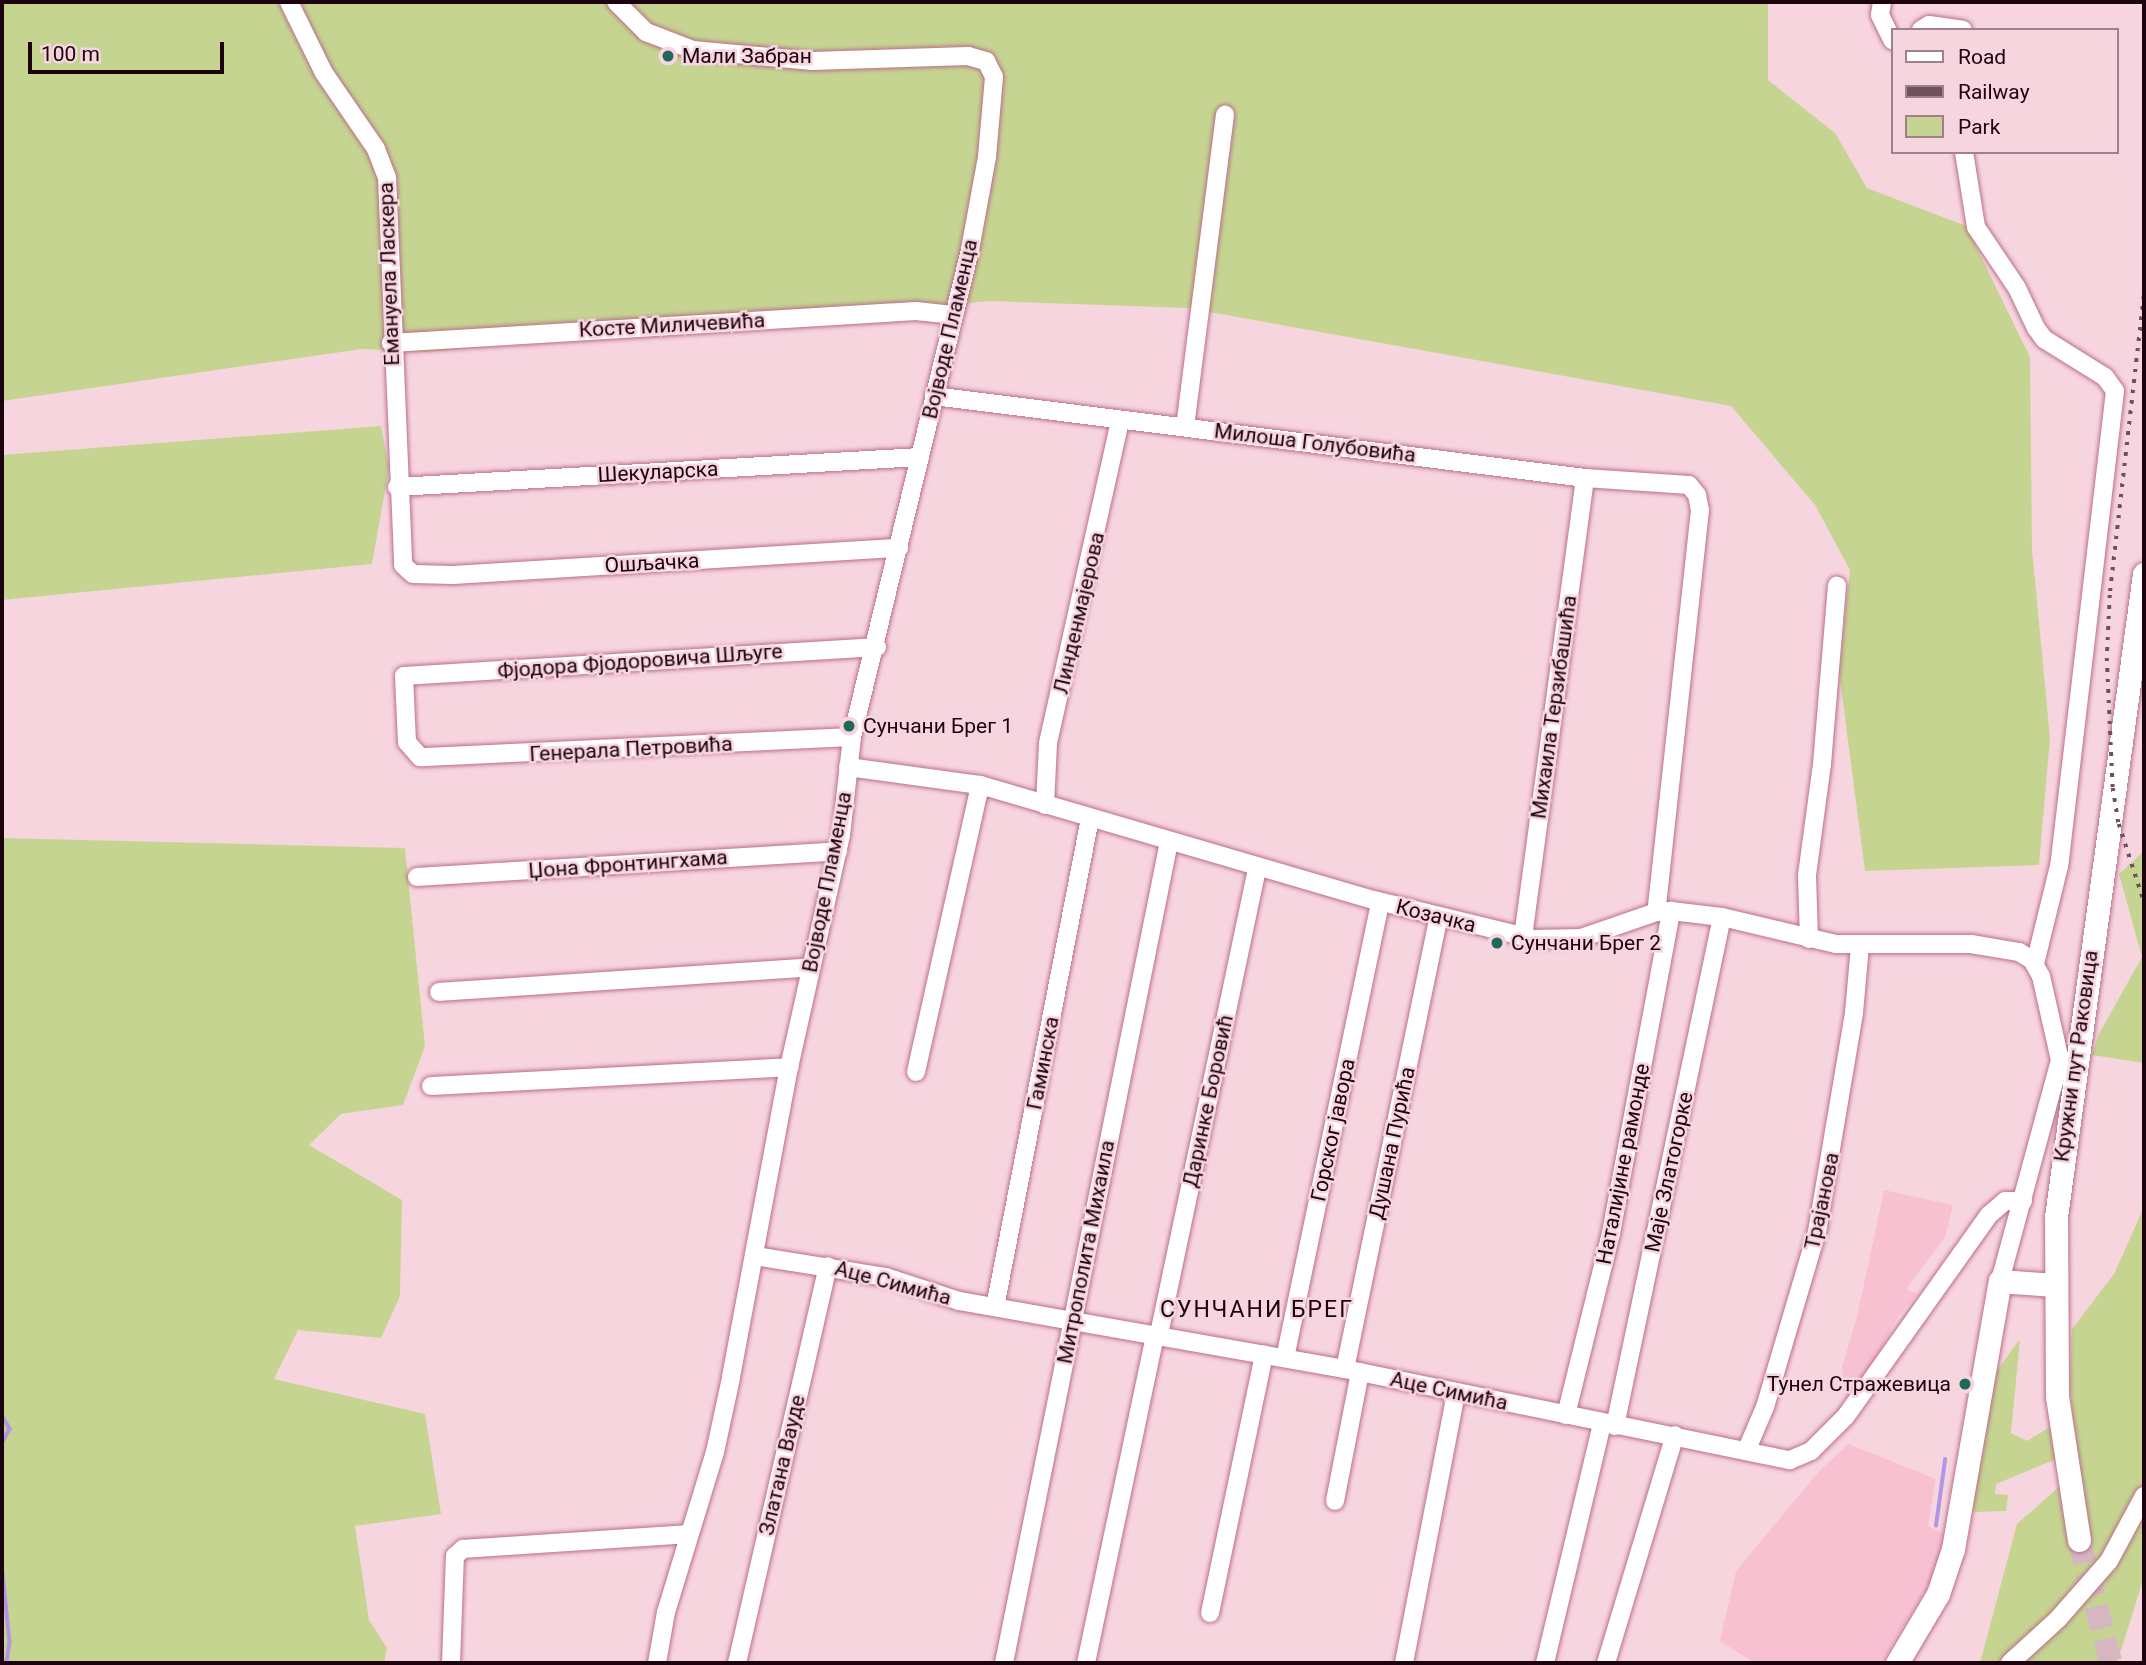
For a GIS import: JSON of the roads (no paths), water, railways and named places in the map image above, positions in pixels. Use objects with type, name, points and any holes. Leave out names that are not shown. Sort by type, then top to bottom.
[{"type":"main road","name":"Кружни пут Раковица","points":[[2079,1540],[2058,1409],[2054,1285],[2056,1217],[2076,1049],[2144,574]]},
{"type":"main road","points":[[1897,1663],[1938,1594],[1953,1549],[2000,1282],[2054,1285]]},
{"type":"street","name":"Емануела Ласкера","points":[[289,2],[324,73],[376,149],[387,177],[397,487],[401,558],[408,569]]},
{"type":"street","name":"Војводе Пламенца","points":[[616,2],[646,32],[693,50],[812,61],[968,56],[990,66],[994,104],[987,157],[953,315],[877,647],[852,737],[838,851],[789,1067],[755,1256],[715,1452],[666,1612],[657,1663]]},
{"type":"street","points":[[1881,8],[1890,34]]},
{"type":"street","points":[[1924,28],[1929,25],[1949,28]]},
{"type":"street","points":[[1185,426],[1226,115]]},
{"type":"street","points":[[1964,154],[1976,228],[2017,288],[2036,328],[2044,339],[2105,377],[2115,391],[2059,866],[2035,964],[2060,1060],[2000,1282]]},
{"type":"street","name":"Косте Миличевића","points":[[391,342],[916,311],[953,315]]},
{"type":"street","name":"Милоша Голубовића","points":[[934,396],[1120,422],[1185,426],[1585,478],[1689,485],[1695,491]]},
{"type":"street","name":"Линденмајерова","points":[[1045,805],[1048,743],[1120,422]]},
{"type":"street","name":"Шекуларска","points":[[397,487],[920,457]]},
{"type":"street","name":"Михаила Терзибашића","points":[[1523,937],[1585,478]]},
{"type":"street","name":"Наталијине рамонде","points":[[1566,1415],[1611,1233],[1664,912],[1700,510],[1695,491]]},
{"type":"street","name":"Ошљачка","points":[[408,569],[419,575],[453,575],[899,548]]},
{"type":"street","points":[[1809,939],[1807,875],[1822,764],[1837,586]]},
{"type":"street","name":"Фјодора Фјодоровича Шљуге","points":[[412,751],[407,742],[404,676],[877,647]]},
{"type":"street","name":"Генерала Петровића","points":[[412,751],[431,757],[852,737]]},
{"type":"street","name":"Козачка","points":[[848,767],[980,785],[1380,902],[1523,937],[1581,938],[1664,912],[1722,917],[1809,939],[1860,946],[1991,945],[2019,951],[2035,964]]},
{"type":"street","points":[[916,1072],[980,785]]},
{"type":"street","name":"Гаминска","points":[[995,1307],[1090,818]]},
{"type":"street","name":"Митрополита Михаила","points":[[1004,1663],[1169,842]]},
{"type":"street","name":"Џона Фронтингхама","points":[[417,877],[838,851]]},
{"type":"street","name":"Даринке Боровић","points":[[1086,1663],[1257,867]]},
{"type":"street","name":"Горског јавора","points":[[1285,1358],[1380,902]]},
{"type":"street","name":"Маје Златогорке","points":[[1545,1663],[1608,1425],[1722,917]]},
{"type":"street","name":"Душана Пурића","points":[[1335,1501],[1352,1370],[1438,918]]},
{"type":"street","name":"Трајанова","points":[[1747,1449],[1765,1407],[1818,1232],[1854,1013],[1860,946]]},
{"type":"street","points":[[439,992],[811,967]]},
{"type":"street","points":[[432,1086],[789,1067]]},
{"type":"street","name":"Аце Симића","points":[[755,1256],[828,1266],[995,1307],[1073,1317],[1352,1370],[1608,1425],[1675,1435],[1790,1460],[1811,1451],[1854,1405],[1978,1228],[2005,1201],[2023,1201]]},
{"type":"street","name":"Златана Вауде","points":[[737,1663],[828,1266]]},
{"type":"street","points":[[1210,1613],[1265,1355]]},
{"type":"street","points":[[1404,1663],[1455,1392]]},
{"type":"street","points":[[1606,1663],[1675,1435]]},
{"type":"street","points":[[2010,1663],[2058,1619],[2109,1561],[2144,1496]]},
{"type":"street","points":[[451,1663],[458,1552],[472,1546],[569,1543],[690,1534]]},
{"type":"waterway","points":[[2,1415],[10,1429],[2,1444]]},
{"type":"waterway","points":[[1936,1526],[1945,1460]]},
{"type":"waterway","points":[[2,1564],[10,1643],[7,1663]]},
{"type":"tunnel","points":[[2079,1540],[2111,1663]]},
{"type":"railway","points":[[2144,296],[2110,595],[2107,658],[2113,788],[2119,824],[2144,902]]},
{"type":"place","name":"Мали Забран","points":[[668,56]]},
{"type":"place","name":"Сунчани Брег 1","points":[[849,726]]},
{"type":"place","name":"Сунчани Брег 2","points":[[1497,943]]},
{"type":"place","name":"Тунел Стражевица","points":[[1965,1384]]},
{"type":"district","name":"СУНЧАНИ БРЕГ","points":[[1257,1310]]}]
